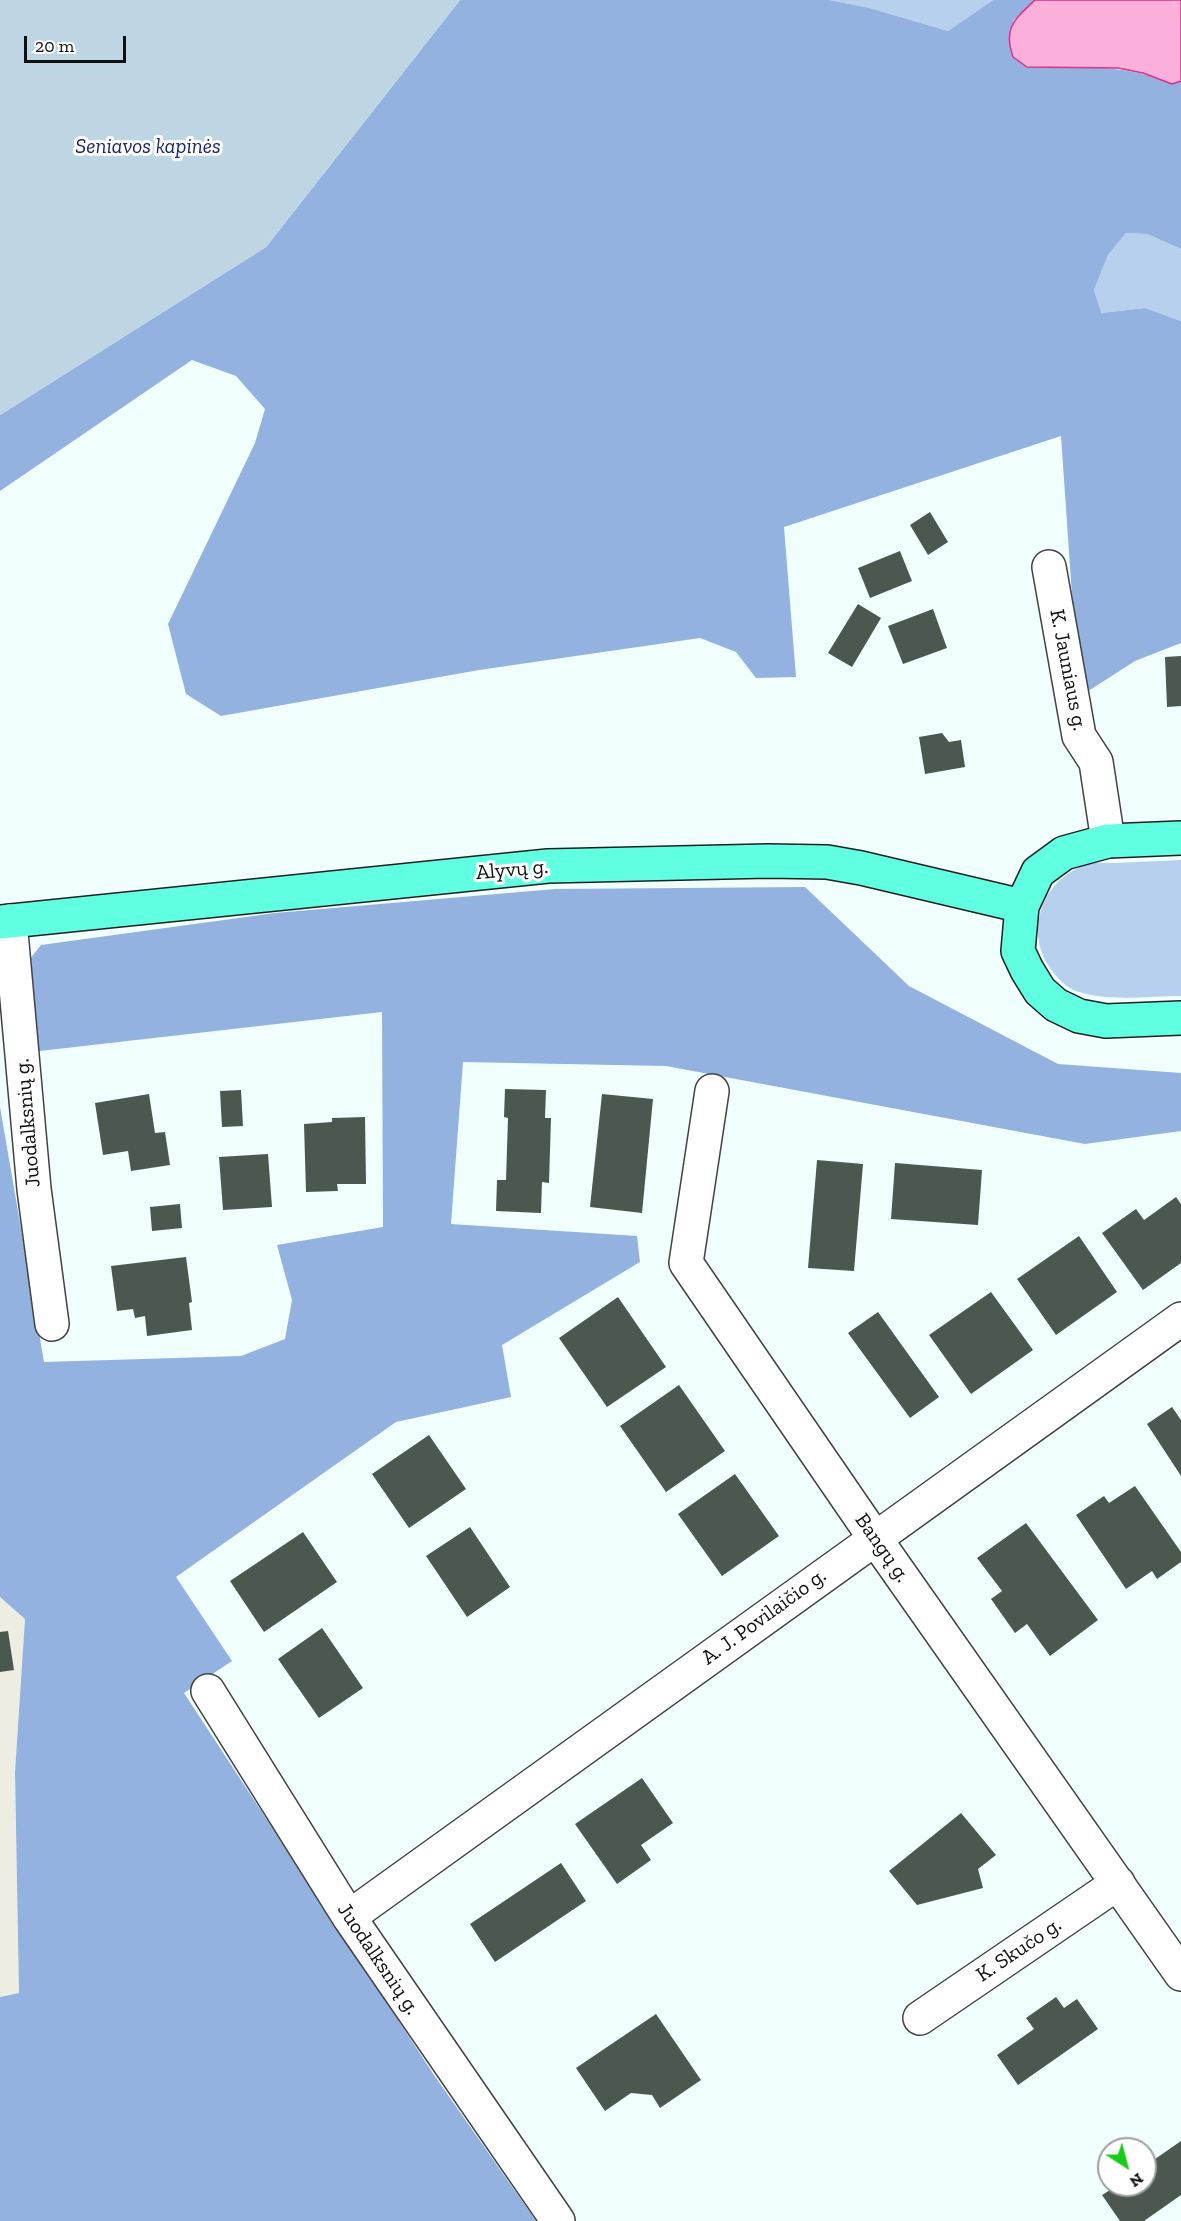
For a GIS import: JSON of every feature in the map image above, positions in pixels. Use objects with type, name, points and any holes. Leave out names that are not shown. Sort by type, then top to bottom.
[{"type":"main road","points":[[1181,838],[1108,841],[1064,853],[1038,872],[1022,906],[1018,951],[1040,991],[1056,1005],[1079,1016],[1106,1021],[1181,1018]]},
{"type":"main road","name":"Alyvų g.","points":[[5,922],[548,866],[768,861],[827,862],[861,868],[1022,906]]},
{"type":"street","name":"K. Jauniaus g.","points":[[1049,567],[1079,736],[1096,762],[1108,841]]},
{"type":"street","name":"Juodalksnių g.","points":[[5,922],[34,1189],[52,1324]]},
{"type":"street","name":"Bangų g.","points":[[712,1091],[686,1263],[874,1537],[1181,1974]]},
{"type":"street","name":"A. J. Povilaičio g.","points":[[349,1917],[1181,1318]]},
{"type":"street","name":"Juodalksnių g.","points":[[208,1691],[349,1917],[558,2221]]},
{"type":"street","name":"K. Skučo g.","points":[[920,2018],[1118,1883]]},
{"type":"shaded area","points":[[460,0],[829,0],[870,8],[948,31],[993,0],[1035,0],[1013,21],[1027,67],[1119,69],[1137,72],[1172,84],[1181,81],[1181,249],[1147,234],[1126,233],[1108,255],[1094,290],[1101,313],[1145,308],[1181,321],[1181,643],[1135,661],[1079,697],[1061,436],[784,527],[796,677],[756,678],[736,652],[700,638],[479,670],[221,716],[186,694],[168,624],[255,443],[265,409],[236,376],[192,360],[0,491],[0,415],[266,247]]},
{"type":"shaded area","points":[[829,0],[993,0],[948,31],[870,8]]},
{"type":"shaded area","points":[[1035,0],[1181,0],[1181,81],[1172,84],[1143,73],[1118,68],[1027,67],[1013,57],[1009,39],[1016,19]]},
{"type":"shaded area","points":[[1126,233],[1147,234],[1181,249],[1181,321],[1145,308],[1100,313],[1094,290],[1108,255]]},
{"type":"shaded area","points":[[1181,860],[1181,996],[1128,998],[1101,996],[1076,991],[1061,981],[1051,970],[1038,936],[1043,906],[1050,892],[1060,880],[1073,870],[1092,863]]},
{"type":"shaded area","points":[[805,887],[909,986],[1058,1064],[1181,1073],[1181,1131],[1085,1144],[666,1066],[463,1062],[451,1224],[637,1236],[640,1262],[502,1345],[511,1397],[396,1422],[176,1577],[232,1661],[184,1693],[434,2075],[536,2221],[0,2221],[0,1997],[19,1993],[15,1772],[25,1619],[0,1597],[0,1107],[44,1362],[241,1356],[285,1339],[292,1300],[277,1245],[383,1227],[382,1012],[31,1052],[26,964],[41,945],[275,913],[555,889]]},
{"type":"shaded area","points":[[0,1597],[25,1619],[15,1772],[19,1993],[0,1997]]},
{"type":"green space","name":"Seniavos kapinės","points":[[0,0],[460,0],[266,247],[0,415]]},
{"type":"building","points":[[930,512],[948,542],[928,555],[910,525]]},
{"type":"building","points":[[900,551],[912,581],[870,598],[858,568]]},
{"type":"building","points":[[858,604],[881,618],[852,667],[828,653]]},
{"type":"building","points":[[933,609],[947,648],[903,664],[888,626]]},
{"type":"building","points":[[1181,656],[1181,706],[1167,707],[1165,657]]},
{"type":"building","points":[[942,733],[949,742],[961,740],[965,767],[925,774],[919,737]]},
{"type":"building","points":[[505,1089],[546,1090],[545,1118],[551,1118],[549,1183],[542,1182],[541,1213],[496,1211],[497,1180],[506,1180],[508,1118],[504,1117]]},
{"type":"building","points":[[241,1090],[243,1126],[222,1127],[220,1091]]},
{"type":"building","points":[[149,1094],[155,1133],[165,1132],[170,1165],[131,1171],[128,1151],[103,1155],[95,1103]]},
{"type":"building","points":[[602,1094],[653,1099],[642,1213],[590,1207]]},
{"type":"building","points":[[365,1117],[366,1184],[337,1184],[338,1191],[306,1192],[304,1124],[332,1122],[332,1118]]},
{"type":"building","points":[[268,1154],[272,1207],[223,1210],[219,1157]]},
{"type":"building","points":[[817,1160],[863,1164],[854,1271],[808,1268]]},
{"type":"building","points":[[895,1163],[982,1170],[978,1225],[891,1219]]},
{"type":"building","points":[[1176,1197],[1181,1204],[1181,1263],[1143,1290],[1102,1233],[1136,1209],[1144,1220]]},
{"type":"building","points":[[180,1204],[182,1228],[152,1231],[150,1207]]},
{"type":"building","points":[[1079,1236],[1117,1292],[1056,1335],[1017,1279]]},
{"type":"building","points":[[186,1257],[192,1302],[189,1303],[192,1330],[147,1336],[145,1316],[135,1318],[133,1309],[117,1311],[111,1266]]},
{"type":"building","points":[[991,1292],[1033,1350],[971,1394],[929,1335]]},
{"type":"building","points":[[618,1297],[666,1367],[607,1407],[559,1338]]},
{"type":"building","points":[[878,1312],[939,1397],[910,1418],[848,1333]]},
{"type":"building","points":[[679,1385],[725,1451],[666,1492],[620,1426]]},
{"type":"building","points":[[1172,1407],[1181,1420],[1181,1476],[1147,1424]]},
{"type":"building","points":[[429,1435],[466,1489],[409,1528],[372,1474]]},
{"type":"building","points":[[735,1474],[779,1536],[722,1576],[678,1514]]},
{"type":"building","points":[[1135,1486],[1181,1552],[1181,1562],[1157,1579],[1152,1571],[1126,1589],[1076,1515],[1104,1496],[1109,1503]]},
{"type":"building","points":[[1026,1523],[1098,1620],[1050,1656],[1027,1624],[1015,1633],[991,1599],[1002,1591],[977,1558]]},
{"type":"building","points":[[470,1527],[510,1587],[467,1617],[426,1556]]},
{"type":"building","points":[[303,1532],[337,1582],[264,1632],[230,1581]]},
{"type":"building","points":[[322,1628],[363,1688],[319,1718],[278,1659]]},
{"type":"building","points":[[8,1631],[14,1670],[0,1672],[0,1632]]},
{"type":"building","points":[[642,1778],[673,1823],[641,1845],[651,1860],[617,1884],[575,1824]]},
{"type":"building","points":[[961,1813],[996,1855],[978,1869],[983,1888],[917,1905],[889,1871]]},
{"type":"building","points":[[561,1863],[586,1901],[495,1962],[470,1924]]},
{"type":"building","points":[[1056,1997],[1064,2008],[1077,1999],[1098,2029],[1018,2085],[997,2055],[1034,2029],[1026,2018]]},
{"type":"building","points":[[656,2014],[701,2080],[660,2108],[652,2095],[631,2093],[605,2111],[576,2068]]},
{"type":"building","points":[[1181,2141],[1181,2195],[1144,2221],[1120,2221],[1103,2197],[1157,2197],[1157,2158]]}]
